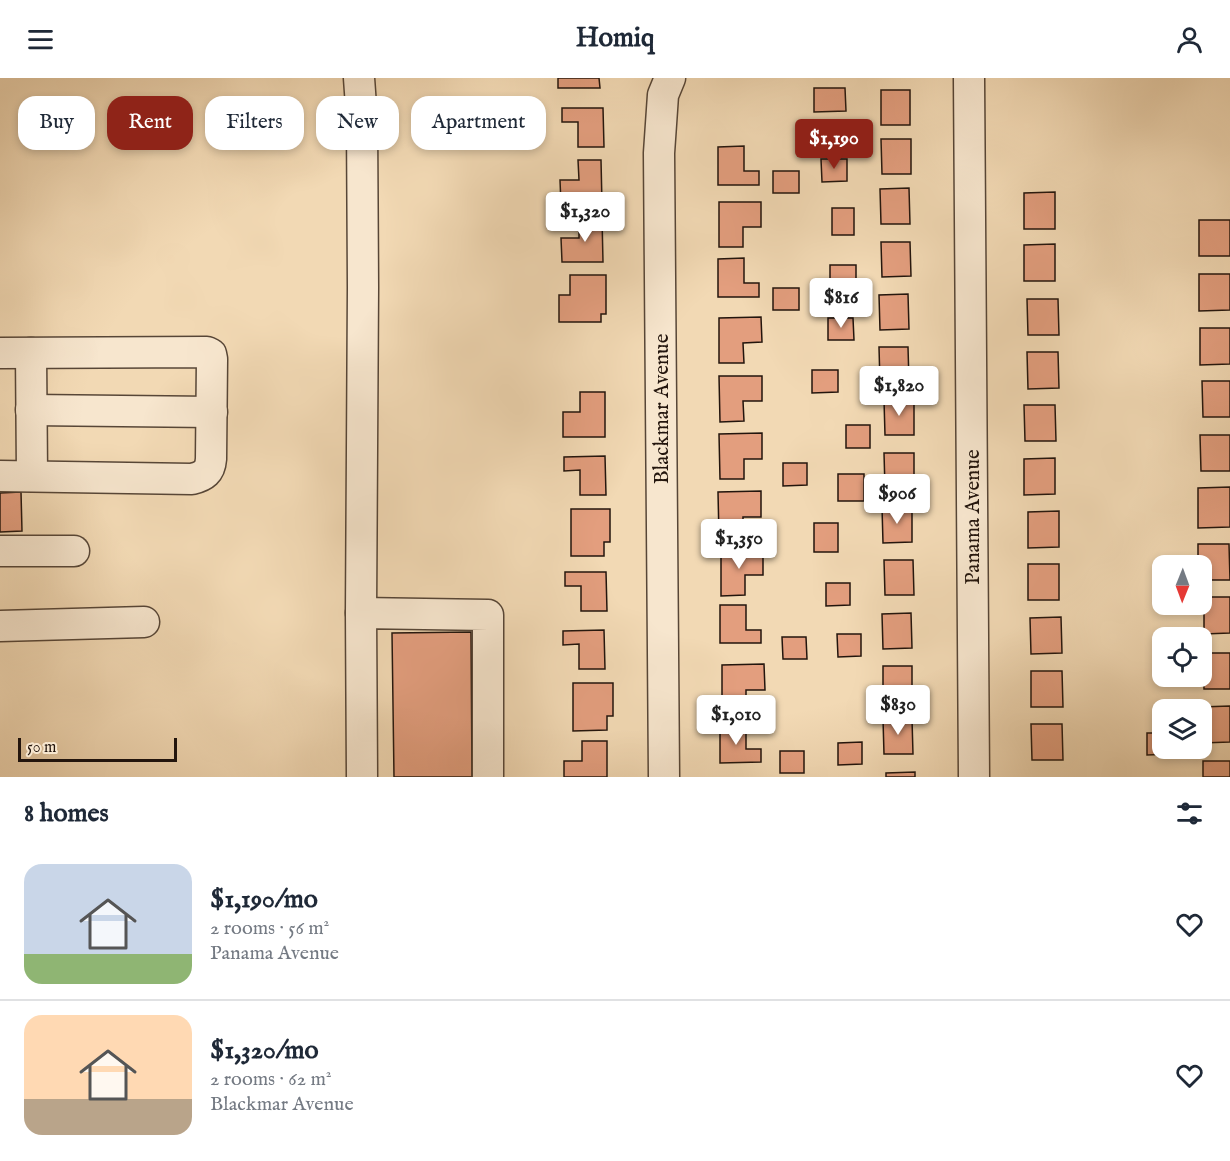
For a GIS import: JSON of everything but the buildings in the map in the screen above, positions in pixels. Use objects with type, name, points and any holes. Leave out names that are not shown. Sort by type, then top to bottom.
[{"type":"street","points":[[359,78],[362,120],[363,287],[362,777]]},
{"type":"street","name":"Blackmar Avenue","points":[[664,777],[659,153],[663,95],[670,78]]},
{"type":"street","name":"Panama Avenue","points":[[969,78],[974,777]]},
{"type":"street","points":[[0,353],[207,352],[212,357],[211,464],[207,472],[192,479],[0,476]]},
{"type":"street","points":[[31,353],[32,475]]},
{"type":"street","points":[[32,410],[212,412]]},
{"type":"street","points":[[0,551],[74,551]]},
{"type":"street","points":[[361,613],[488,615],[488,777]]},
{"type":"street","points":[[0,626],[144,622]]}]
